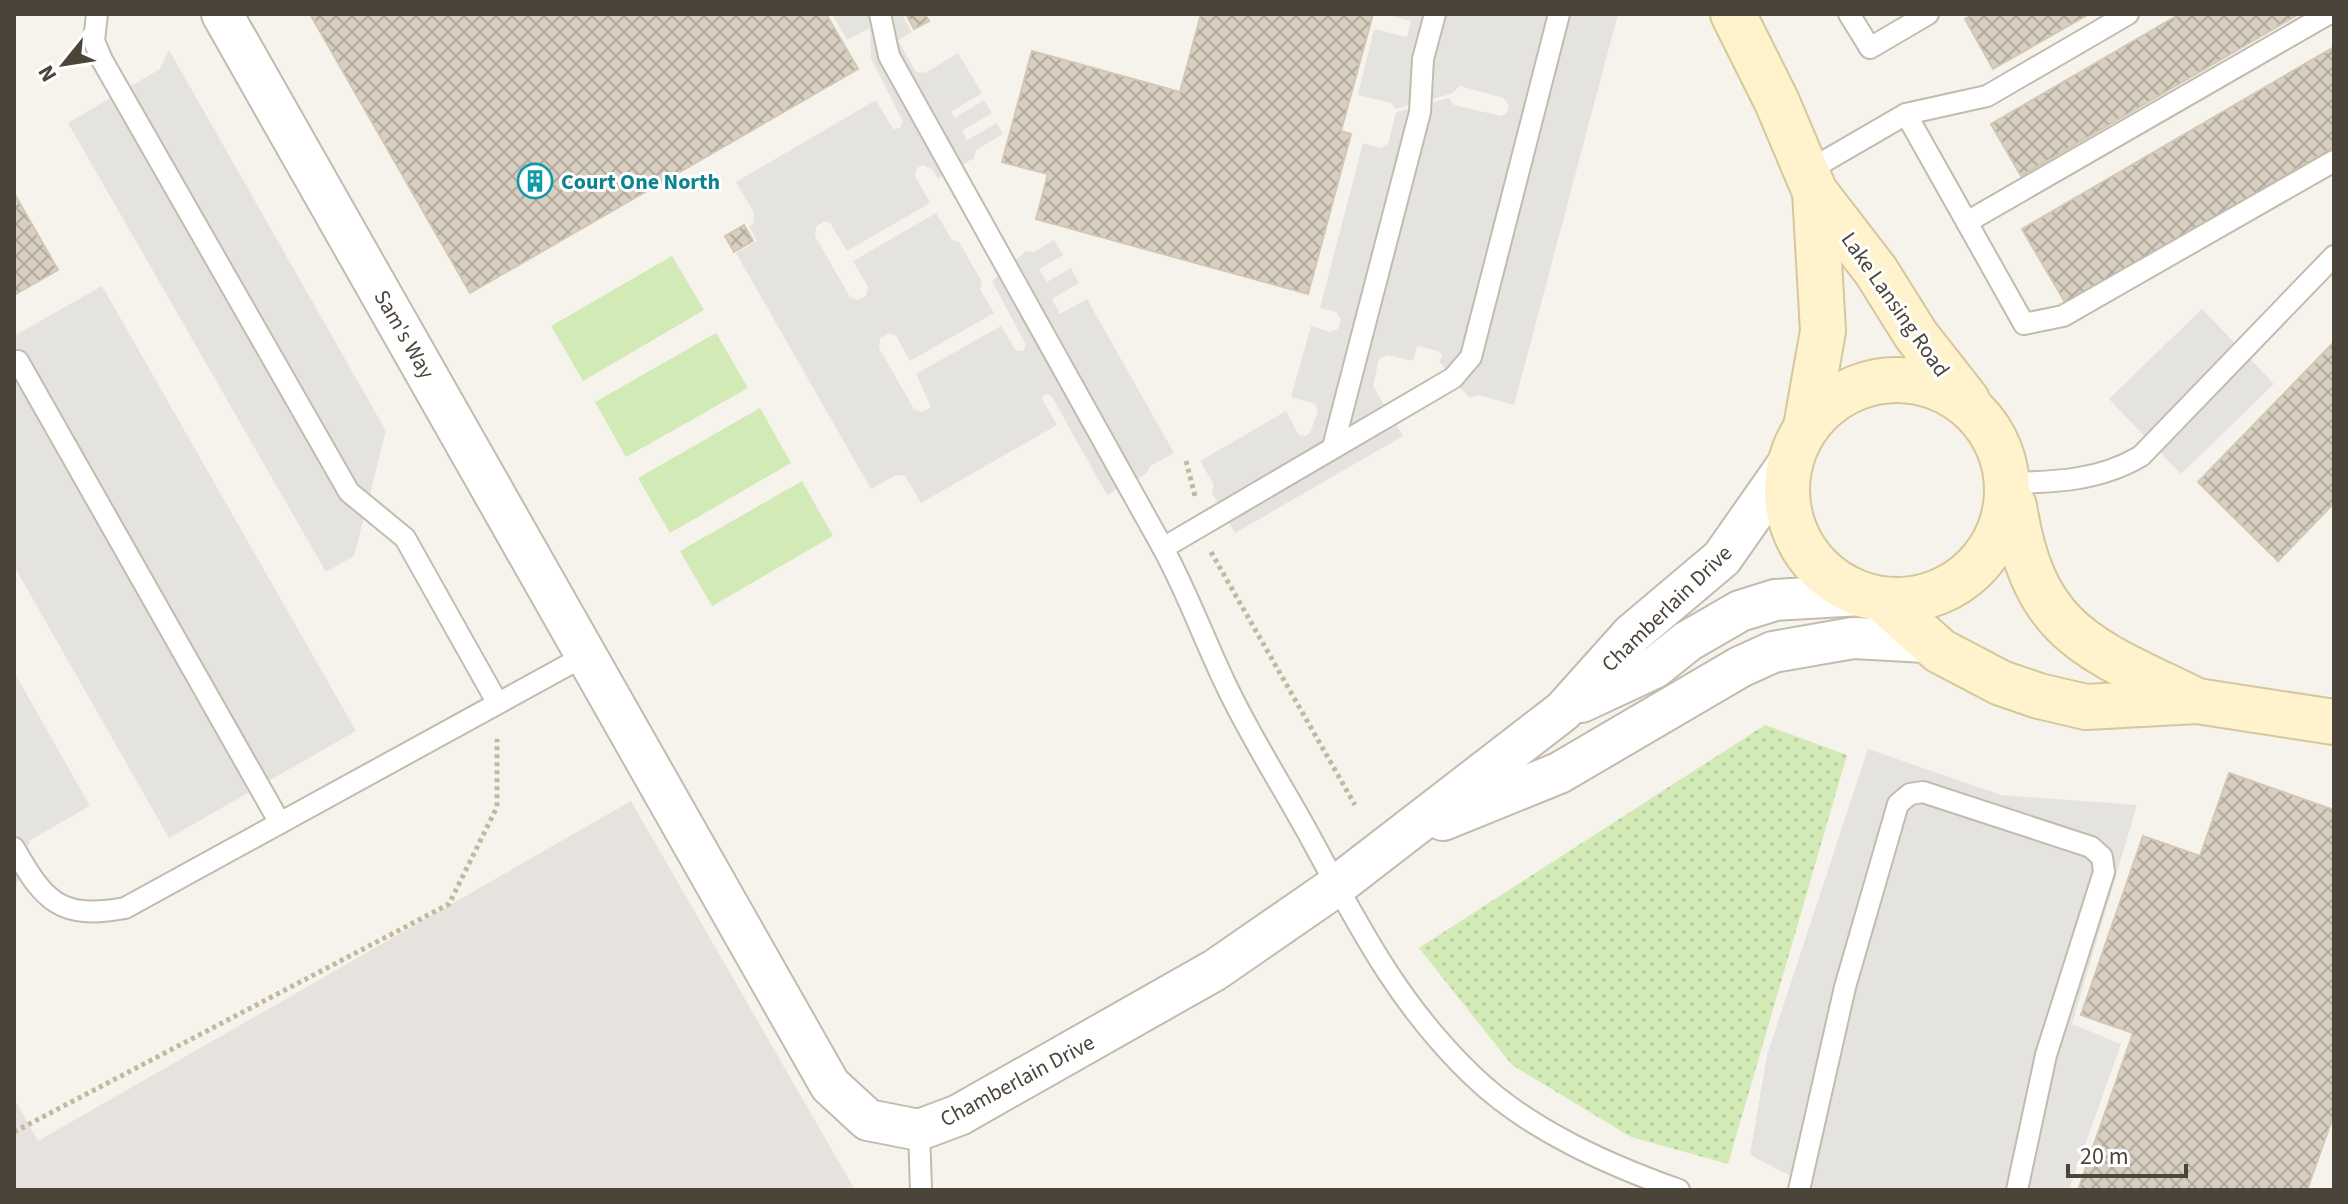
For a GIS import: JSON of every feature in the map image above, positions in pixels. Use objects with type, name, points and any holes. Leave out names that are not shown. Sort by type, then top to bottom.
[{"type":"main road","name":"Lake Lansing Road","points":[[1733,14],[1811,182],[1876,271],[1916,335],[1979,415]]},
{"type":"main road","name":"Lake Lansing Road","points":[[1798,444],[1823,331],[1811,182]]},
{"type":"main road","points":[[2197,701],[2100,653],[2061,623],[2043,600],[2028,569],[1998,443],[1979,415],[1959,399],[1935,388],[1886,382],[1841,396],[1798,444],[1787,500],[1803,547],[1828,576],[1872,598],[1926,642],[2001,683],[2086,707],[2197,701],[2334,722]]},
{"type":"main road","points":[[1872,598],[1915,599],[1965,576],[1996,542],[2008,490]]},
{"type":"street","name":"Sam's Way","points":[[222,14],[588,654]]},
{"type":"street","name":"Chamberlain Drive","points":[[588,654],[830,1085],[868,1120],[919,1130],[959,1115],[1215,970],[1335,887],[1563,711],[1632,634],[1722,558],[1798,444]]},
{"type":"street","name":"Chamberlain Drive","points":[[1563,711],[1654,668],[1688,641],[1758,604],[1796,597],[1872,598]]},
{"type":"street","points":[[1395,840],[1559,773],[1729,673],[1773,652],[1853,638],[1926,642]]},
{"type":"lane","points":[[97,14],[94,41],[102,60],[349,492],[405,538],[497,702]]},
{"type":"lane","points":[[880,14],[889,56],[1163,548],[1193,604],[1226,685],[1335,887],[1363,937],[1418,1019],[1476,1079],[1546,1130],[1619,1169],[1679,1190]]},
{"type":"lane","points":[[1333,447],[1420,112],[1423,59],[1435,14]]},
{"type":"lane","points":[[1163,548],[1202,522],[1453,378],[1471,357],[1559,14]]},
{"type":"lane","points":[[1849,14],[1870,48],[1928,14]]},
{"type":"lane","points":[[1811,182],[1906,114],[1987,96],[2128,14]]},
{"type":"lane","points":[[1967,222],[2328,14]]},
{"type":"lane","points":[[1906,114],[2024,324],[2063,316],[2334,161]]},
{"type":"lane","points":[[2008,490],[2067,482],[2116,469],[2141,456],[2334,256]]},
{"type":"lane","points":[[18,361],[280,823]]},
{"type":"lane","points":[[14,848],[37,889],[62,906],[95,913],[125,908],[588,654]]},
{"type":"lane","points":[[1799,1190],[1845,987],[1898,804],[1910,794],[1923,792],[2091,847],[2102,857],[2104,872],[2046,1055],[2017,1190]]},
{"type":"lane","points":[[919,1130],[921,1190]]},
{"type":"path","points":[[1186,461],[1213,562],[1355,805]]},
{"type":"path","points":[[14,1132],[449,904],[497,807],[497,702]]},
{"type":"shaded area","points":[[832,14],[902,14],[912,32],[898,40],[916,72],[925,73],[958,53],[982,93],[951,112],[955,118],[984,100],[992,113],[962,131],[967,140],[997,123],[1003,134],[976,150],[974,158],[938,179],[932,169],[923,165],[917,168],[915,176],[930,203],[847,251],[830,223],[824,221],[816,227],[815,236],[850,297],[858,300],[866,296],[868,287],[853,261],[936,213],[952,240],[959,242],[982,282],[980,289],[994,313],[910,361],[896,336],[889,333],[880,338],[879,348],[914,409],[922,412],[931,407],[916,374],[1001,326],[1016,351],[1023,351],[1026,345],[992,281],[1026,251],[1034,252],[1054,240],[1063,255],[1039,269],[1047,282],[1071,268],[1079,283],[1052,299],[1060,314],[1087,299],[1174,453],[1150,466],[1147,473],[1107,495],[1051,395],[1045,394],[1042,399],[1057,425],[921,503],[905,476],[896,475],[871,489],[736,253],[757,241],[749,226],[753,224],[754,213],[736,182],[876,100],[893,129],[900,128],[903,122],[871,58],[870,28],[847,40]]},
{"type":"shaded area","points":[[1384,14],[1618,14],[1514,405],[1479,395],[1469,398],[1439,361],[1443,355],[1438,351],[1417,346],[1413,361],[1388,355],[1379,359],[1373,386],[1403,436],[1235,533],[1212,493],[1214,485],[1200,461],[1286,411],[1298,434],[1305,436],[1310,433],[1318,411],[1315,404],[1291,397],[1311,326],[1330,332],[1338,329],[1341,320],[1336,312],[1320,308],[1363,143],[1380,148],[1388,144],[1396,112],[1449,98],[1454,105],[1501,116],[1507,113],[1509,106],[1504,98],[1460,86],[1451,94],[1395,109],[1392,103],[1358,95],[1374,29],[1407,37],[1411,21]]},
{"type":"shaded area","points":[[169,50],[386,431],[354,556],[326,572],[68,123],[160,69]]},
{"type":"shaded area","points":[[102,286],[356,731],[169,838],[14,566],[14,336]]},
{"type":"shaded area","points":[[2202,309],[2274,384],[2181,474],[2109,399]]},
{"type":"shaded area","points":[[14,672],[90,806],[30,840],[14,894]]},
{"type":"shaded area","points":[[1868,749],[2001,795],[2137,805],[2072,1024],[2121,1044],[2069,1190],[1818,1190],[1750,1155],[1767,1055]]},
{"type":"shaded area","points":[[631,801],[855,1190],[14,1190],[14,1098],[38,1141]]},
{"type":"green space","points":[[672,256],[704,310],[583,381],[551,326]]},
{"type":"green space","points":[[716,333],[748,388],[626,457],[595,402]]},
{"type":"green space","points":[[760,408],[791,463],[670,533],[638,478]]},
{"type":"green space","points":[[802,481],[833,536],[712,606],[680,551]]},
{"type":"green space","points":[[1765,725],[1847,755],[1728,1164],[1631,1137],[1512,1065],[1419,948]]},
{"type":"building","name":"Court One North","points":[[310,14],[826,14],[858,69],[470,293]]},
{"type":"building","points":[[906,14],[925,14],[929,21],[914,29]]},
{"type":"building","points":[[1201,14],[1373,14],[1341,131],[1351,134],[1308,294],[1036,219],[1048,174],[1002,162],[1032,51],[1180,92]]},
{"type":"building","points":[[1974,14],[2089,14],[1993,69],[1965,19]]},
{"type":"building","points":[[2180,14],[2299,14],[2021,176],[1991,124]]},
{"type":"building","points":[[2334,47],[2334,147],[2066,304],[2022,229]]},
{"type":"building","points":[[14,193],[58,270],[14,295]]},
{"type":"building","points":[[744,225],[753,241],[734,252],[725,236]]},
{"type":"building","points":[[2334,342],[2334,503],[2278,561],[2198,482]]},
{"type":"building","points":[[2229,773],[2334,810],[2334,1114],[2307,1190],[2078,1190],[2133,1033],[2081,1015],[2143,836],[2200,856]]},
{"type":"place","name":"Court One North","points":[[535,181]]}]
